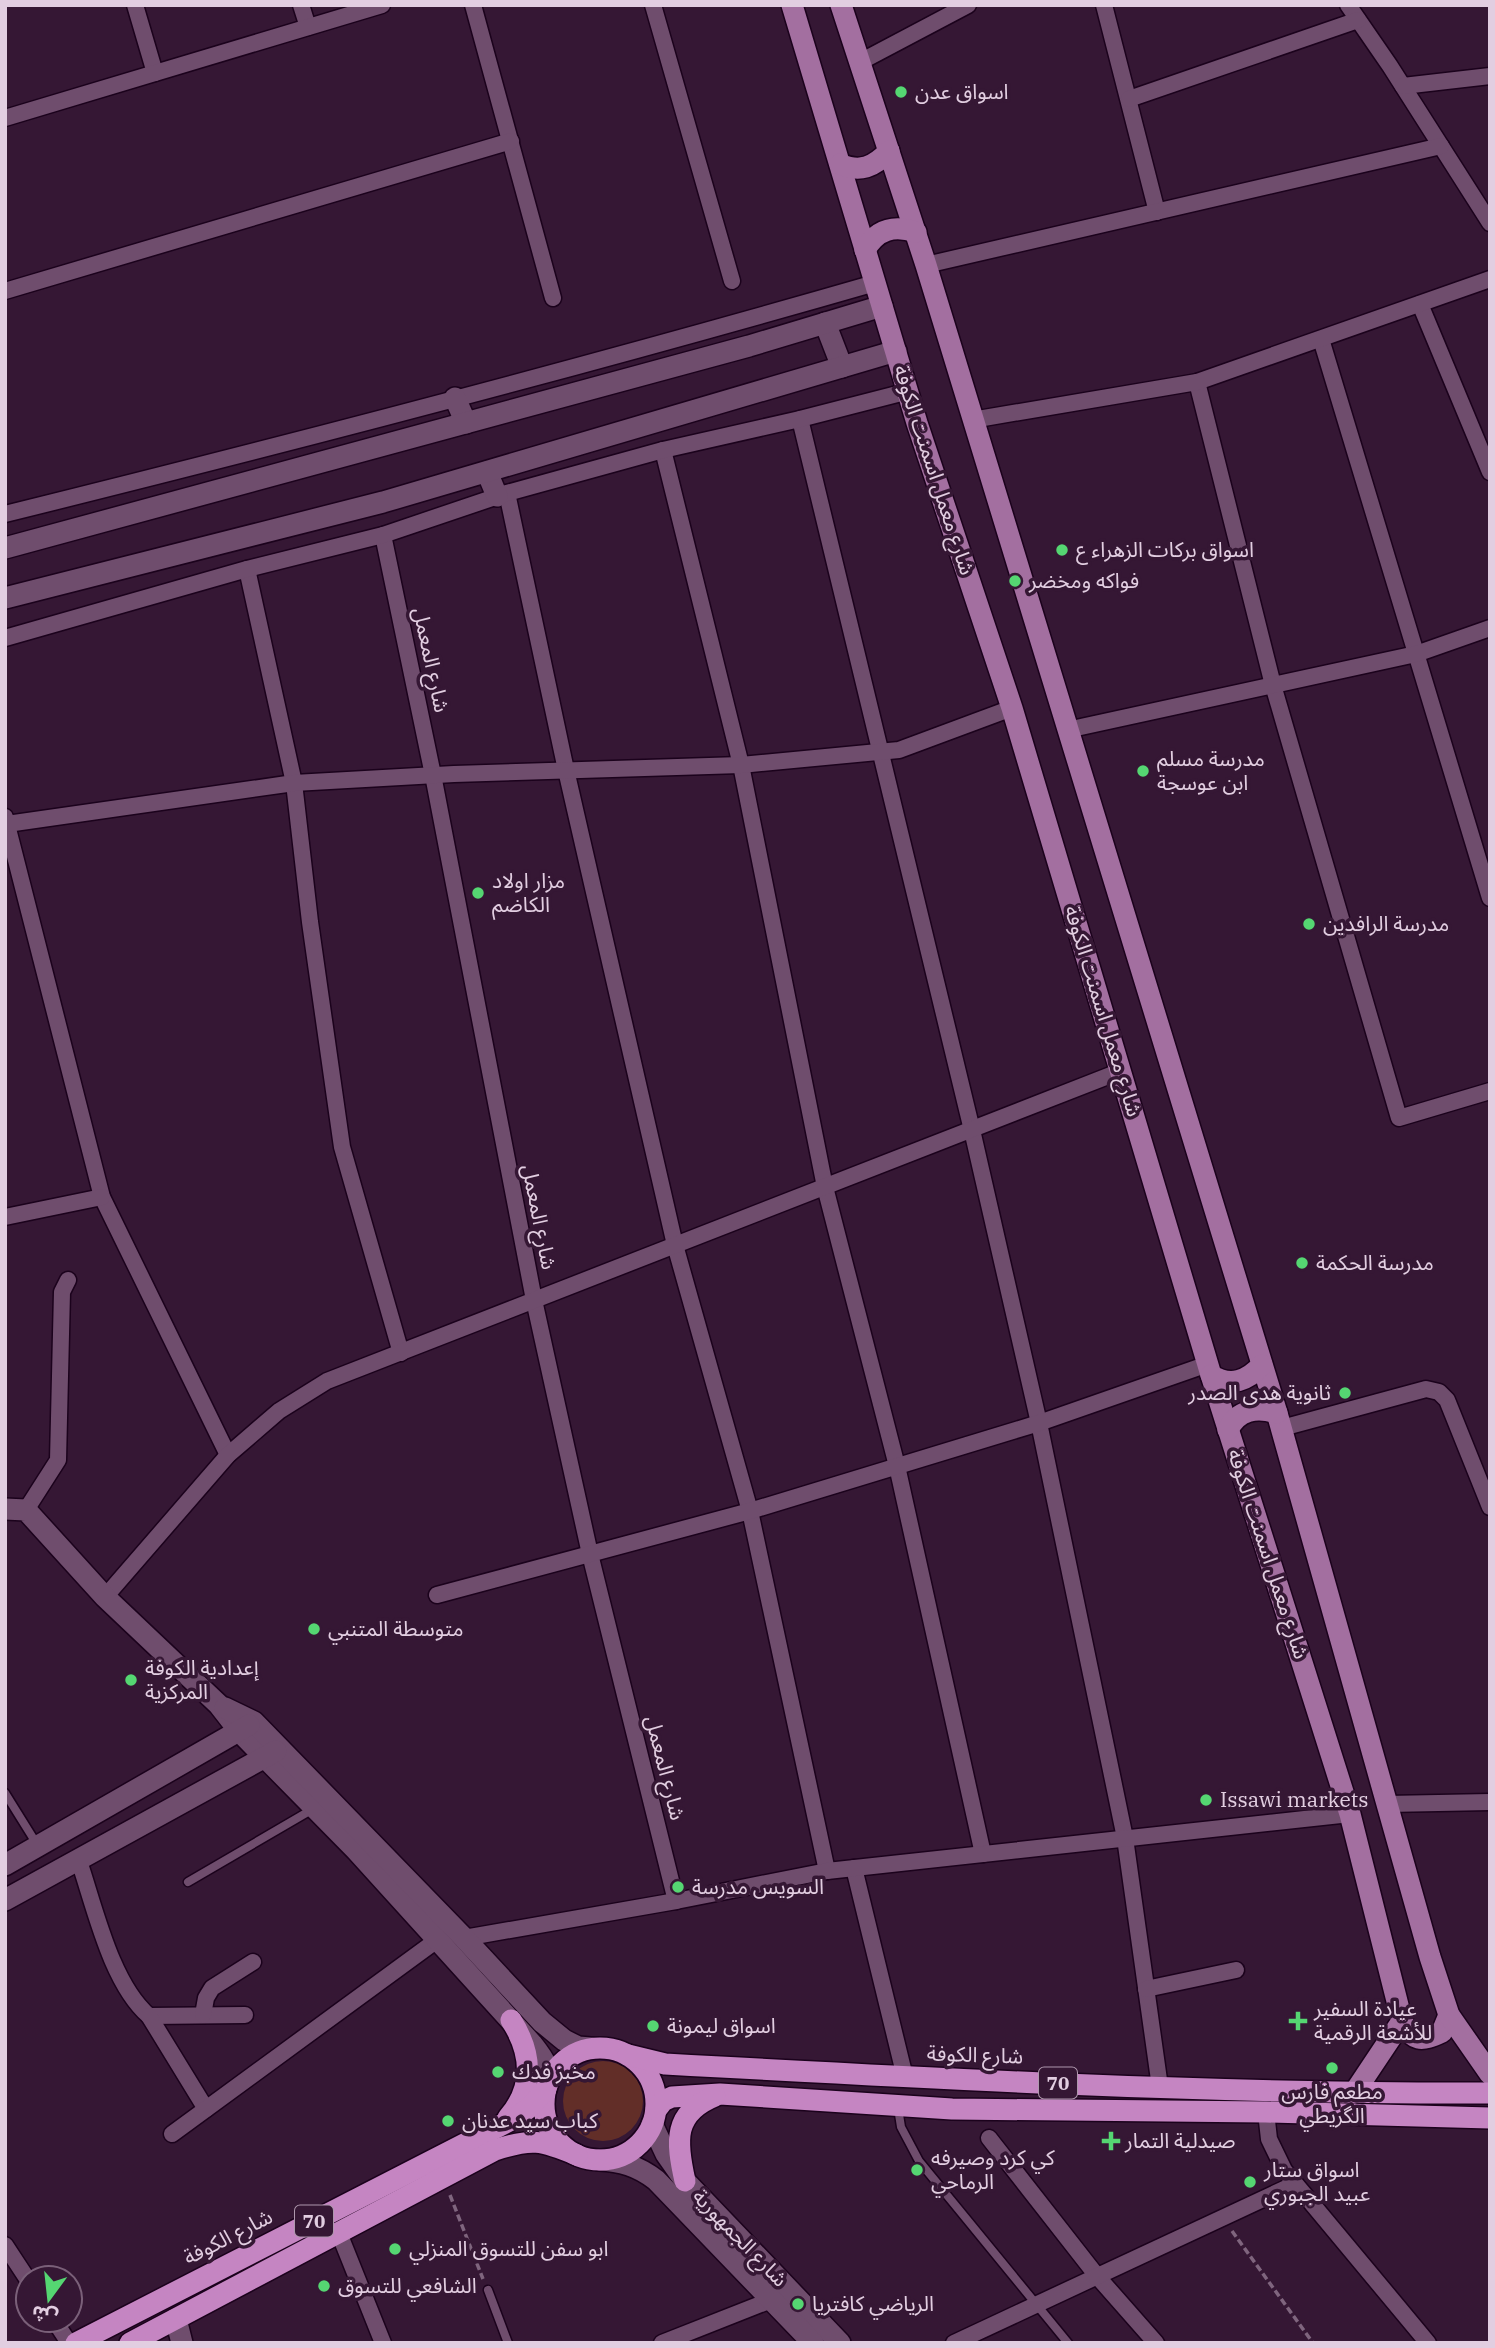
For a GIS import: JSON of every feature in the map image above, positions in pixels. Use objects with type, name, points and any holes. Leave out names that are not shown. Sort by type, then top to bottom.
[{"type":"highway","points":[[496,2128],[513,2111],[520,2099],[528,2067],[526,2050],[511,2020]]},
{"type":"highway","name":"70","points":[[577,2155],[551,2133],[544,2111],[547,2086],[565,2059],[592,2048],[610,2049],[628,2055]]},
{"type":"highway","name":"شارع الكوفة","points":[[628,2055],[665,2064],[905,2077],[1354,2093],[1490,2093]]},
{"type":"highway","points":[[628,2055],[650,2078],[654,2088],[654,2117]]},
{"type":"highway","name":"شارع الكوفة","points":[[76,2343],[496,2128],[530,2107],[547,2086]]},
{"type":"highway","name":"70","points":[[130,2343],[495,2150],[535,2141],[599,2160],[621,2156],[640,2143],[663,2101],[672,2097],[720,2094],[952,2109],[1266,2112],[1490,2118]]},
{"type":"highway","points":[[685,2181],[679,2144],[681,2128],[687,2114],[697,2103],[720,2094]]},
{"type":"main road","name":"شارع معمل اسمنت الكوفة","points":[[792,5],[917,424],[1012,708],[1228,1430],[1350,1814],[1402,2021]]},
{"type":"main road","name":"شارع معمل اسمنت الكوفة","points":[[841,5],[916,232],[1279,1420],[1430,1957],[1449,2015],[1490,2074]]},
{"type":"main road","points":[[839,164],[851,169],[871,166],[889,151]]},
{"type":"main road","points":[[865,250],[877,235],[885,230],[895,228],[916,232]]},
{"type":"main road","points":[[1210,1370],[1226,1382],[1236,1382],[1254,1374],[1262,1364]]},
{"type":"main road","points":[[1228,1430],[1246,1411],[1256,1409],[1279,1420]]},
{"type":"main road","points":[[1354,2093],[1402,2021],[1408,2031],[1422,2039],[1442,2032],[1449,2015]]},
{"type":"street","points":[[135,5],[155,73]]},
{"type":"street","points":[[301,5],[308,27]]},
{"type":"street","points":[[5,118],[382,5]]},
{"type":"street","points":[[473,5],[553,298]]},
{"type":"street","points":[[653,5],[732,281]]},
{"type":"street","points":[[860,62],[968,5]]},
{"type":"street","points":[[1104,5],[1157,212]]},
{"type":"street","points":[[1348,5],[1490,223]]},
{"type":"street","points":[[1129,99],[1358,20]]},
{"type":"street","points":[[1403,86],[1490,76]]},
{"type":"street","points":[[5,291],[511,141]]},
{"type":"street","points":[[926,265],[1441,146]]},
{"type":"street","points":[[972,419],[1197,382],[1490,279]]},
{"type":"street","points":[[5,514],[223,460],[875,283]]},
{"type":"street","points":[[1420,304],[1490,472]]},
{"type":"street","points":[[5,548],[749,346],[882,306]]},
{"type":"street","points":[[825,323],[842,367]]},
{"type":"street","points":[[1321,339],[1490,898]]},
{"type":"street","points":[[5,598],[383,502],[896,351]]},
{"type":"street","points":[[1197,382],[1273,685],[1399,1118],[1490,1091]]},
{"type":"street","points":[[5,638],[247,569],[383,535],[502,494],[663,450],[909,391]]},
{"type":"street","points":[[455,398],[466,423]]},
{"type":"street","points":[[800,419],[972,1130],[1039,1423],[1125,1839],[1160,2087]]},
{"type":"street","points":[[663,450],[741,765],[825,1187],[897,1466],[983,1854]]},
{"type":"street","points":[[487,471],[502,494],[675,1245],[750,1511],[827,1871]]},
{"type":"street","name":"شارع المعمل","points":[[383,535],[433,775],[534,1300],[590,1555],[676,1901]]},
{"type":"street","points":[[247,569],[294,783],[310,922],[342,1147],[401,1353]]},
{"type":"street","points":[[1067,730],[1416,654],[1490,628]]},
{"type":"street","points":[[228,1455],[102,1197],[10,861],[6,820],[294,783],[433,775],[741,765],[900,750],[1012,708]]},
{"type":"street","points":[[105,1597],[228,1455],[279,1410],[327,1381],[1121,1071]]},
{"type":"street","points":[[5,1217],[102,1197]]},
{"type":"street","points":[[68,1280],[62,1292],[58,1460],[15,1510],[219,1705],[247,1727],[464,1938],[551,2031],[578,2047],[592,2048]]},
{"type":"street","points":[[437,1595],[750,1511],[1210,1370]]},
{"type":"street","points":[[1279,1420],[1426,1389],[1439,1392],[1447,1400],[1490,1507]]},
{"type":"street","points":[[5,1865],[247,1727]]},
{"type":"street","points":[[274,1754],[313,1809],[356,1850],[546,2062],[549,2072],[547,2086]]},
{"type":"street","points":[[5,1900],[274,1754]]},
{"type":"street","points":[[1387,1804],[1490,1802]]},
{"type":"street","points":[[464,1938],[827,1871],[1350,1814]]},
{"type":"street","points":[[79,1861],[119,1977],[137,2005],[149,2016],[206,2109]]},
{"type":"street","points":[[855,1868],[905,2077]]},
{"type":"street","points":[[172,2134],[437,1940]]},
{"type":"street","points":[[204,2015],[206,1998],[212,1988],[253,1962]]},
{"type":"street","points":[[1146,1989],[1236,1970]]},
{"type":"street","points":[[149,2016],[245,2015]]},
{"type":"street","points":[[1266,2112],[1269,2139],[1275,2154],[1295,2184],[1429,2343]]},
{"type":"street","name":"شارع الجمهورية","points":[[654,2117],[666,2154],[685,2181],[840,2343]]},
{"type":"street","points":[[989,2138],[1097,2276],[1156,2343]]},
{"type":"street","name":"شارع الجمهورية","points":[[599,2160],[631,2165],[656,2180],[813,2343]]},
{"type":"street","points":[[954,2343],[1295,2184]]},
{"type":"street","points":[[338,2233],[383,2343]]},
{"type":"street","points":[[5,2245],[17,2264]]},
{"type":"street","points":[[662,2343],[771,2300]]},
{"type":"street","points":[[176,2319],[182,2343]]},
{"type":"lane","points":[[5,1793],[38,1846]]},
{"type":"lane","points":[[188,1882],[313,1809]]},
{"type":"lane","points":[[897,2105],[901,2127],[919,2161],[1068,2343]]},
{"type":"lane","points":[[488,2290],[508,2343]]},
{"type":"path","points":[[443,2176],[488,2290]]},
{"type":"path","points":[[1222,2218],[1313,2343]]},
{"type":"shaded area","points":[[603,2061],[618,2064],[631,2073],[640,2086],[643,2101],[640,2116],[631,2129],[618,2138],[603,2141],[588,2138],[575,2129],[566,2116],[563,2101],[566,2086],[575,2073],[588,2064]]},
{"type":"place","name":"اسواق عدن","points":[[901,92]]},
{"type":"place","name":"اسواق بركات الزهراء ع","points":[[1062,550]]},
{"type":"place","name":"فواكه ومخضر","points":[[1015,581]]},
{"type":"place","name":"مدرسة مسلم ابن عوسجة","points":[[1143,771]]},
{"type":"place","name":"مزار اولاد الكاضم","points":[[478,893]]},
{"type":"place","name":"مدرسة الرافدين","points":[[1309,924]]},
{"type":"place","name":"مدرسة الحكمة","points":[[1302,1263]]},
{"type":"place","name":"ثانوية هدى الصدر","points":[[1345,1393]]},
{"type":"place","name":"متوسطة المتنبي","points":[[314,1629]]},
{"type":"place","name":"إعدادية الكوفة المركزية","points":[[131,1680]]},
{"type":"place","name":"Issawi markets","points":[[1206,1800]]},
{"type":"place","name":"السويس مدرسة","points":[[678,1887]]},
{"type":"place","name":"عيادة السفير للأشعة الرقمية","points":[[1298,2021]]},
{"type":"place","name":"اسواق ليمونة","points":[[653,2026]]},
{"type":"place","name":"مطعم فارس الگريطي","points":[[1332,2068]]},
{"type":"place","name":"مخبز فدك","points":[[498,2072]]},
{"type":"place","name":"كباب سيد عدنان","points":[[448,2121]]},
{"type":"place","name":"صيدلية التمار","points":[[1111,2141]]},
{"type":"place","name":"كي كرد وصيرفه الرماحي","points":[[917,2170]]},
{"type":"place","name":"اسواق ستار عبيد الجبوري","points":[[1250,2182]]},
{"type":"place","name":"ابو سفن للتسوق المنزلي","points":[[395,2249]]},
{"type":"place","name":"الشافعي للتسوق","points":[[324,2286]]},
{"type":"place","name":"الرياضي كافتريا","points":[[798,2304]]}]
